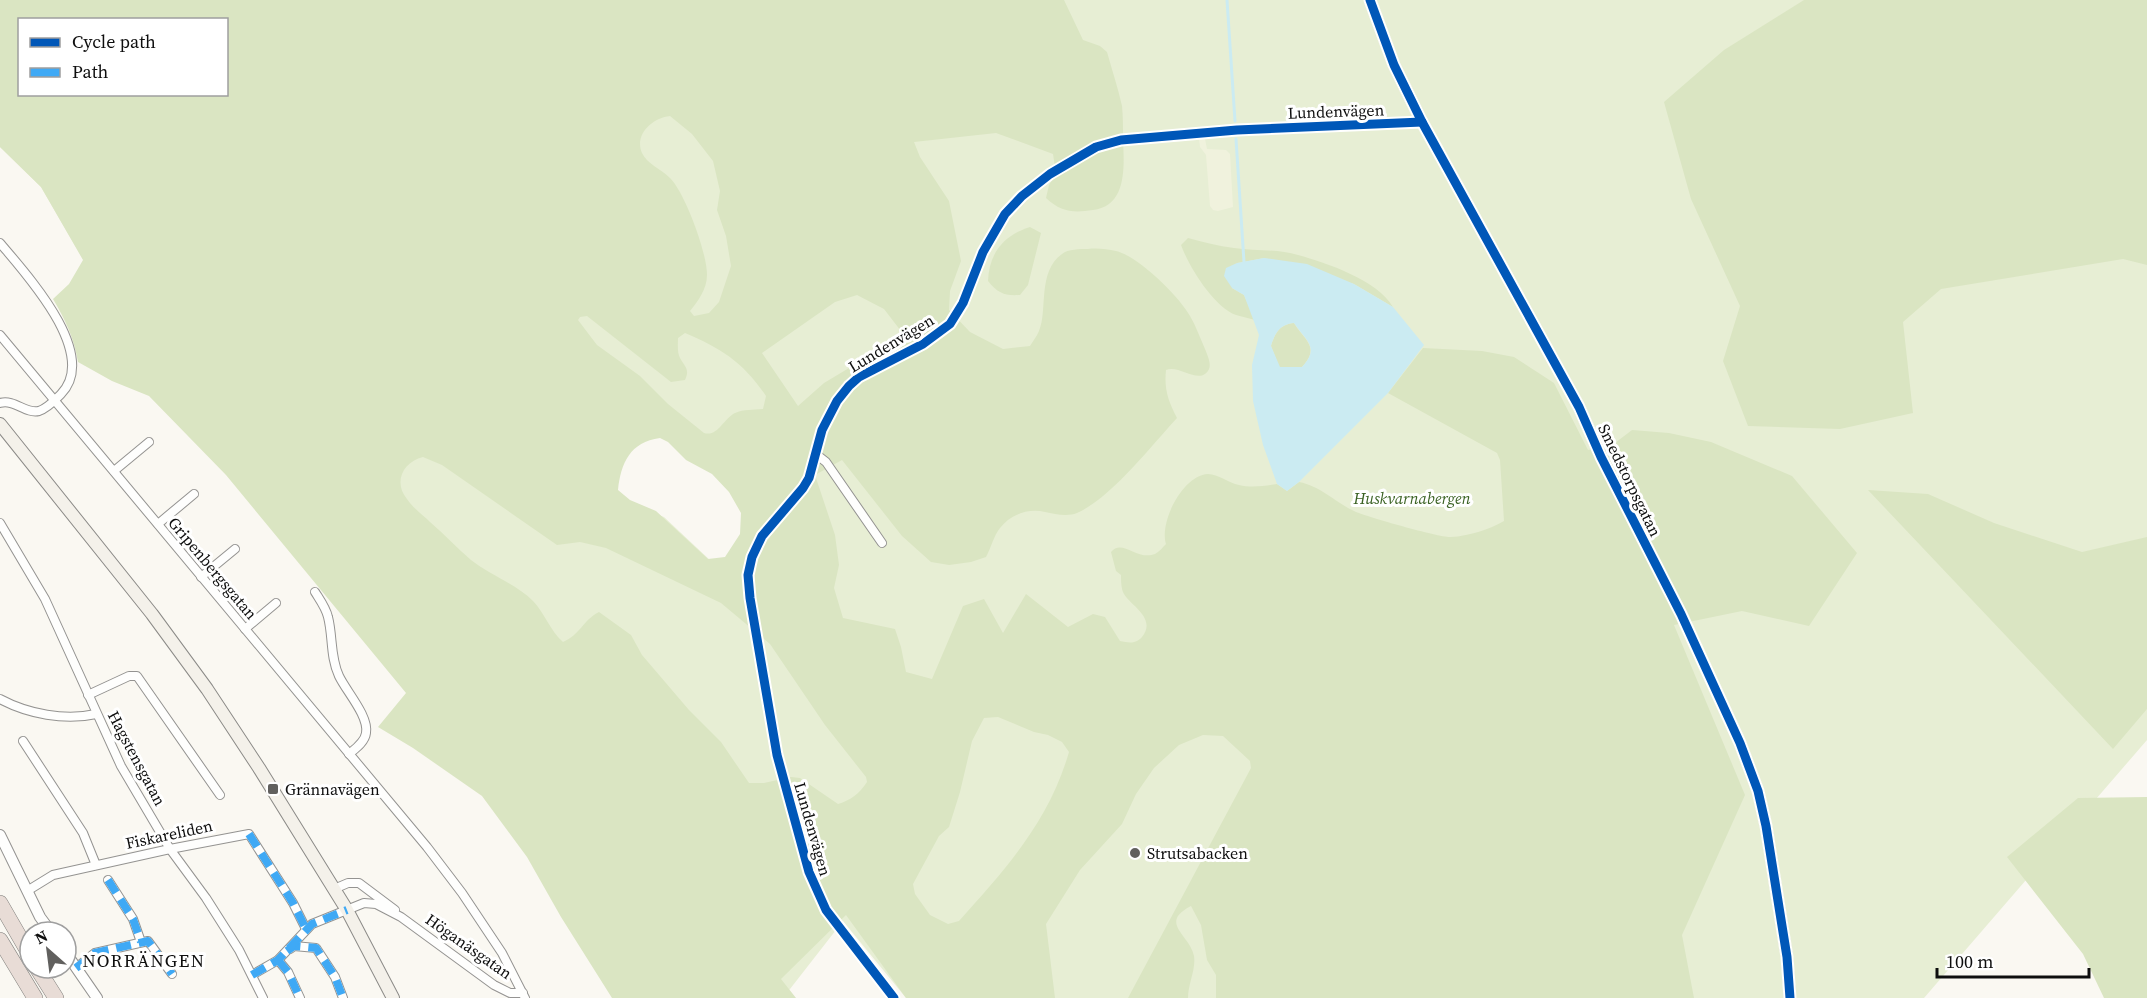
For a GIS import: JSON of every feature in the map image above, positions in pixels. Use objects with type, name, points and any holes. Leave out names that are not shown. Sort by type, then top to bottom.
[{"type":"highway","points":[[0,903],[18,934]]},
{"type":"highway","points":[[0,940],[35,998]]},
{"type":"highway","points":[[45,980],[56,998]]},
{"type":"main road","points":[[0,424],[152,614],[207,689],[260,768],[347,910],[393,998]]},
{"type":"street","name":"Smedstorpsgatan","points":[[1370,0],[1394,65],[1422,122],[1579,407],[1601,458],[1681,614],[1740,743],[1758,791],[1766,826],[1787,957],[1790,998]]},
{"type":"street","name":"Lundenvägen","points":[[894,998],[826,910],[808,872],[777,755],[750,598],[748,574],[752,557],[762,537],[803,488],[813,468],[822,430],[828,416],[849,386],[869,370],[923,344],[950,324],[963,303],[983,252],[1005,214],[1038,183],[1074,158],[1096,147],[1121,140],[1237,130],[1422,122]]},
{"type":"street","points":[[0,243],[46,299],[57,318],[66,340],[72,377],[69,386],[47,407],[38,411],[28,410],[11,401],[0,403]]},
{"type":"street","name":"Gripenbergsgatan","points":[[0,335],[427,847],[462,893],[502,953],[524,996]]},
{"type":"street","points":[[114,471],[149,442]]},
{"type":"street","points":[[817,455],[826,462],[882,543]]},
{"type":"street","points":[[158,524],[194,494]]},
{"type":"street","name":"Hagstensgatan","points":[[0,523],[45,599],[96,714],[122,766],[170,849],[206,898],[239,950],[263,998]]},
{"type":"street","points":[[201,577],[235,549]]},
{"type":"street","points":[[315,592],[328,617],[334,663],[339,676],[366,724],[364,740],[349,754]]},
{"type":"street","points":[[245,629],[276,603]]},
{"type":"street","points":[[88,695],[129,676],[137,676],[220,795]]},
{"type":"street","points":[[0,699],[15,707],[40,713],[81,717],[96,714]]},
{"type":"street","points":[[23,741],[83,833],[96,865]]},
{"type":"street","name":"Fiskareliden","points":[[27,891],[53,875],[249,834],[293,903],[306,929]]},
{"type":"street","points":[[0,835],[44,920]]},
{"type":"street","points":[[108,880],[134,919],[141,942]]},
{"type":"street","name":"Höganäsgatan","points":[[334,889],[348,883],[359,884],[391,906],[401,917]]},
{"type":"street","name":"Höganäsgatan","points":[[306,929],[312,924],[364,903],[376,904],[401,917],[494,985],[510,993],[524,996]]},
{"type":"street","points":[[252,975],[278,960],[306,929]]},
{"type":"street","points":[[78,966],[95,952],[148,941],[172,974]]},
{"type":"street","points":[[287,951],[294,946],[316,948],[335,977],[343,998]]},
{"type":"street","points":[[278,960],[288,972],[300,998]]},
{"type":"street","points":[[78,971],[97,998]]},
{"type":"green space","name":"Huskvarnabergen","points":[[0,0],[2147,0],[2147,740],[1924,998],[906,998],[843,921],[783,998],[98,285],[41,187],[0,147]],"holes":[[[633,410],[772,495],[728,577],[664,517],[609,496]]]},
{"type":"green space","points":[[0,0],[1064,0],[1083,40],[1100,46],[1107,52],[1122,106],[1124,160],[1122,183],[1113,201],[1104,207],[1073,211],[1057,206],[1046,198],[1049,185],[1056,174],[1053,154],[996,133],[914,142],[920,157],[949,201],[961,261],[950,291],[949,310],[970,332],[1003,349],[1030,346],[1042,322],[1046,281],[1054,262],[1062,254],[1071,250],[1116,251],[1125,254],[1146,268],[1185,308],[1205,349],[1210,362],[1209,369],[1201,376],[1171,369],[1166,370],[1167,395],[1177,418],[1117,484],[1103,496],[1090,506],[1073,514],[1061,515],[1033,511],[1021,513],[1009,519],[998,531],[986,557],[971,562],[949,565],[931,562],[902,536],[842,460],[815,475],[835,535],[839,565],[834,588],[843,618],[895,629],[906,672],[932,679],[963,606],[984,599],[1003,633],[1026,594],[1068,627],[1093,614],[1105,617],[1120,641],[1137,641],[1146,630],[1145,618],[1124,594],[1121,575],[1116,571],[1111,552],[1120,547],[1142,555],[1158,552],[1166,544],[1166,524],[1175,501],[1190,482],[1199,476],[1216,475],[1244,486],[1277,484],[1287,491],[1299,482],[1321,491],[1356,512],[1404,527],[1451,537],[1485,530],[1504,521],[1500,460],[1497,453],[1388,393],[1423,348],[1482,351],[1514,357],[1554,383],[1588,450],[1611,446],[1632,430],[1669,433],[1711,442],[1792,476],[1857,553],[1809,626],[1742,611],[1674,625],[1745,795],[1682,935],[1694,998],[1216,998],[1216,975],[1207,960],[1201,925],[1191,906],[1181,912],[1176,924],[1194,956],[1188,998],[1128,998],[1251,768],[1250,761],[1223,736],[1203,735],[1179,745],[1154,768],[1136,794],[1122,824],[1080,870],[1046,924],[1055,998],[906,998],[846,915],[781,979],[796,998],[612,998],[561,917],[527,857],[482,796],[413,748],[378,727],[406,693],[226,475],[149,396],[112,381],[78,362],[68,329],[53,299],[69,284],[83,260],[41,187],[0,147]],"holes":[[[670,116],[692,134],[713,161],[720,191],[717,210],[726,236],[731,266],[719,302],[709,313],[694,316],[690,311],[704,290],[707,280],[706,265],[699,238],[676,186],[670,178],[647,160],[640,146],[640,140],[646,128],[663,117]],[[857,295],[884,309],[904,335],[824,383],[798,406],[762,353],[835,302]],[[587,316],[671,382],[685,380],[687,373],[679,356],[678,338],[685,333],[698,339],[721,351],[749,374],[766,396],[763,409],[735,413],[717,430],[709,434],[704,433],[668,404],[640,376],[597,345],[578,320],[580,317]],[[660,438],[668,442],[686,460],[712,474],[729,492],[741,513],[740,534],[725,557],[708,559],[656,511],[630,500],[618,490],[622,471],[629,455],[634,449],[650,440]],[[423,457],[442,465],[557,545],[580,542],[606,548],[721,603],[770,644],[825,725],[866,777],[867,782],[854,796],[838,804],[800,778],[791,777],[764,783],[749,783],[721,742],[689,710],[642,655],[631,635],[599,612],[563,642],[533,601],[471,560],[415,508],[403,493],[401,480],[405,468]],[[998,717],[1034,732],[1048,735],[1062,742],[1069,752],[1050,800],[1024,843],[959,921],[948,924],[930,915],[915,894],[913,884],[939,836],[949,827],[972,741],[984,718]]]},
{"type":"green space","points":[[1804,0],[2147,0],[2147,265],[2123,259],[1941,289],[1903,322],[1913,413],[1840,429],[1748,426],[1723,361],[1740,306],[1691,199],[1664,102],[1724,50]]},
{"type":"green space","points":[[1199,139],[1205,139],[1207,149],[1226,150],[1230,154],[1233,207],[1218,211],[1213,210],[1210,206],[1206,155],[1200,147]]},
{"type":"green space","points":[[1030,227],[1041,233],[1028,285],[1020,295],[1002,293],[988,281],[991,262],[1006,240]]},
{"type":"green space","points":[[1188,238],[1228,247],[1290,253],[1323,263],[1364,281],[1386,297],[1393,307],[1354,284],[1264,258],[1238,263],[1232,288],[1244,295],[1255,320],[1236,315],[1219,304],[1196,275],[1181,245]]},
{"type":"green space","points":[[1294,323],[1309,344],[1308,360],[1302,367],[1279,367],[1271,346],[1276,333],[1282,327]]},
{"type":"green space","points":[[1868,490],[1928,494],[1994,523],[2082,552],[2147,537],[2147,709],[2113,749]]},
{"type":"green space","points":[[2147,797],[2147,998],[2104,998],[2083,954],[2007,857],[2078,798]]},
{"type":"water","points":[[1264,258],[1307,264],[1354,284],[1393,307],[1424,345],[1388,393],[1299,482],[1287,491],[1277,484],[1263,445],[1253,401],[1252,365],[1259,335],[1244,295],[1232,288],[1224,276],[1226,268],[1237,263]],"holes":[[[1294,323],[1309,344],[1310,354],[1302,367],[1280,367],[1271,346],[1279,330]]]},
{"type":"waterway","points":[[1227,0],[1235,121]]},
{"type":"waterway","points":[[1236,139],[1244,262]]},
{"type":"marked path","points":[[249,834],[293,903],[306,929]]},
{"type":"marked path","points":[[108,880],[133,919],[141,942]]},
{"type":"marked path","points":[[252,975],[278,960],[312,924],[347,910]]},
{"type":"marked path","points":[[78,966],[95,953],[148,941],[172,974]]},
{"type":"marked path","points":[[287,951],[294,946],[316,948],[335,977],[343,998]]},
{"type":"marked path","points":[[278,960],[288,972],[300,998]]},
{"type":"cycle path","points":[[1370,0],[1394,65],[1422,122],[1579,407],[1601,457],[1681,614],[1740,743],[1758,791],[1766,826],[1787,957],[1790,998]]},
{"type":"cycle path","points":[[894,998],[826,910],[809,872],[777,755],[750,598],[748,575],[752,557],[762,536],[809,478],[822,430],[837,401],[859,377],[923,344],[950,324],[963,303],[983,252],[1005,214],[1022,196],[1050,174],[1096,147],[1121,140],[1237,130],[1422,122]]},
{"type":"place","name":"Grännavägen","points":[[273,789]]},
{"type":"place","name":"Strutsabacken","points":[[1135,853]]},
{"type":"district","name":"NORRÄNGEN","points":[[144,961]]}]
